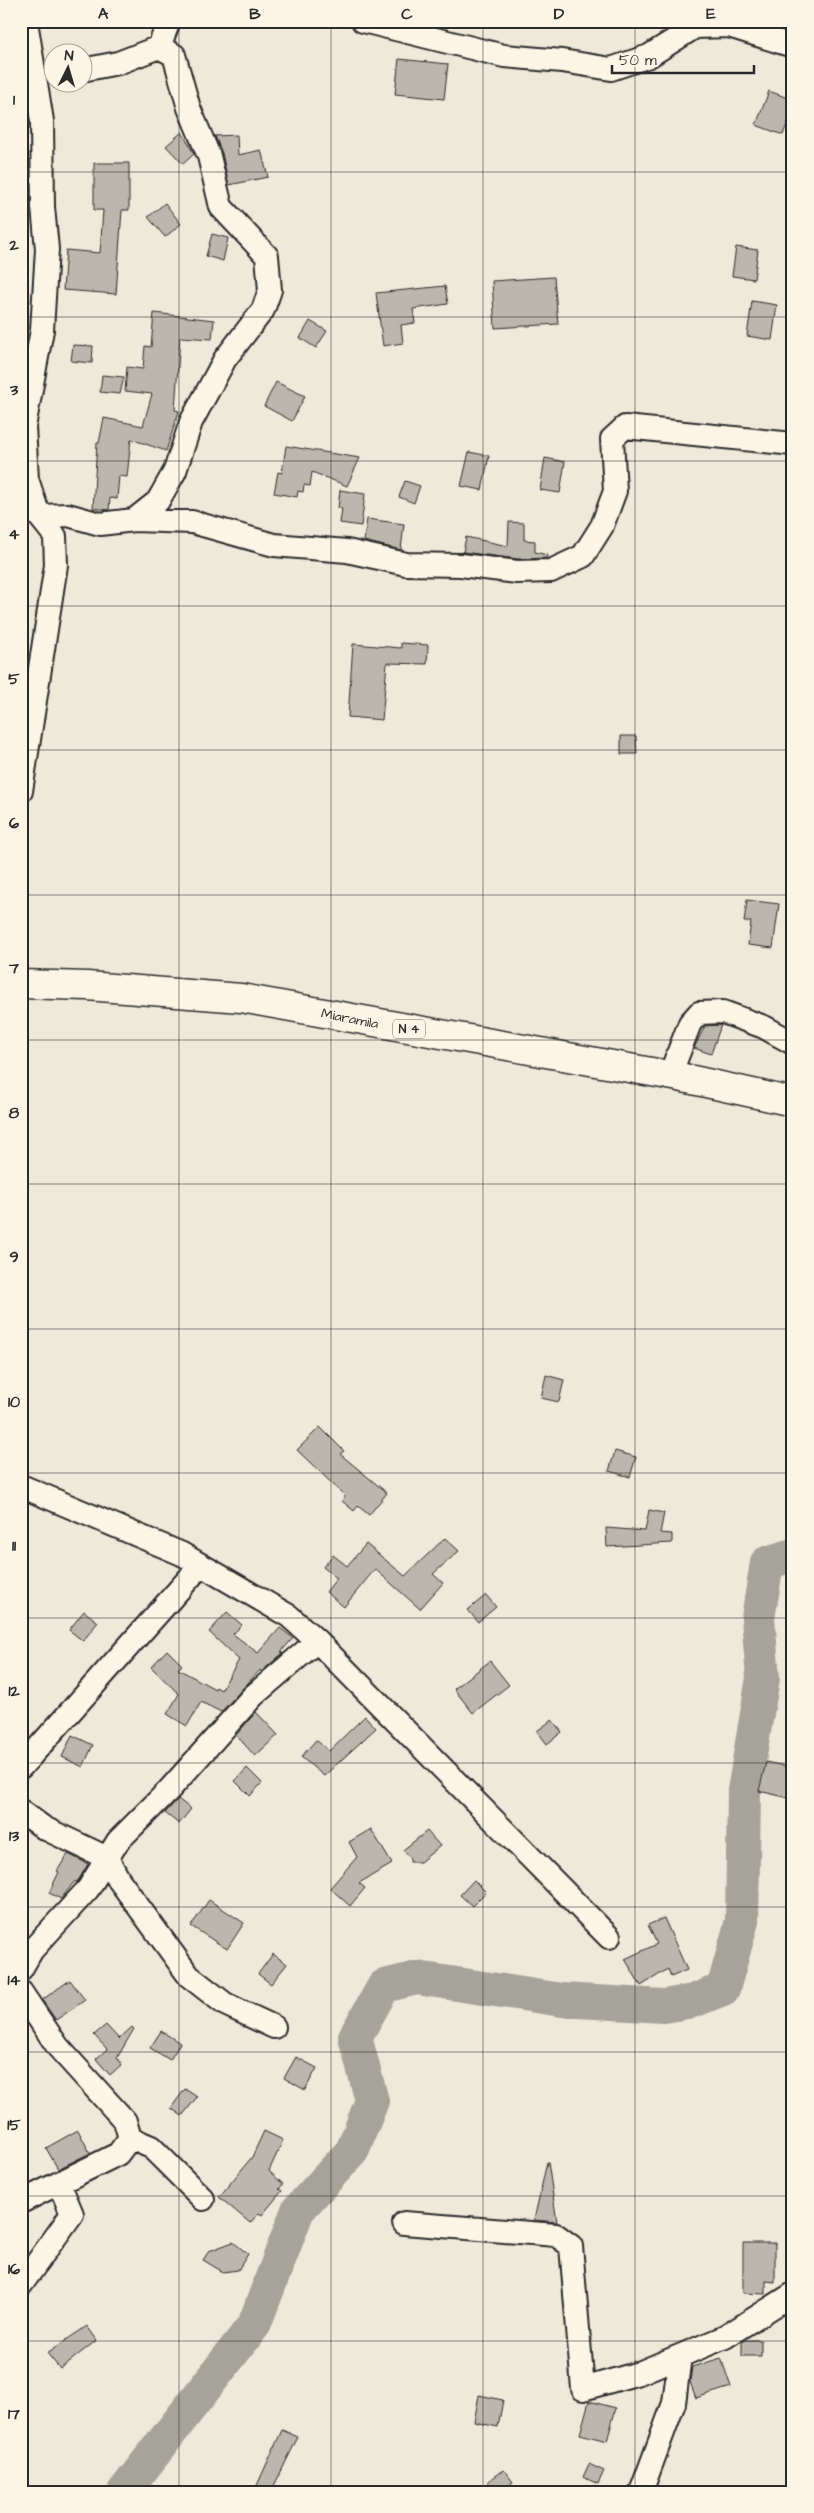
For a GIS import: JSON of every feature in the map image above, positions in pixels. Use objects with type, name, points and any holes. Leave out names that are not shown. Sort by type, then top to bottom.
[{"type":"main road","name":"Miaramila","points":[[21,984],[87,986],[241,998],[670,1075],[793,1102]]},
{"type":"street","points":[[26,21],[42,71]]},
{"type":"street","points":[[92,68],[118,63],[159,47],[169,21]]},
{"type":"street","points":[[363,21],[504,56],[562,61],[611,70],[649,56],[695,27],[729,26],[793,46]]},
{"type":"street","points":[[134,520],[158,501],[175,471],[191,422],[225,359],[263,310],[270,290],[267,256],[222,207],[209,156],[189,108],[174,55],[159,47]]},
{"type":"street","points":[[21,791],[56,565],[55,536],[39,516],[27,479],[24,428],[29,351],[42,330],[47,249],[43,206],[43,92]]},
{"type":"street","points":[[39,516],[68,514],[100,524],[134,520],[192,522],[274,545],[347,551],[406,564],[461,565],[517,572],[551,571],[582,556],[602,526],[615,492],[612,439],[625,428],[793,444]]},
{"type":"street","points":[[670,1075],[690,1023],[699,1013],[723,1012],[764,1027],[793,1043]]},
{"type":"street","points":[[21,1486],[182,1554],[289,1616],[317,1641],[609,1936]]},
{"type":"street","points":[[21,1767],[201,1565]]},
{"type":"street","points":[[21,1969],[32,1950],[88,1889],[118,1841],[169,1790],[253,1696],[317,1641]]},
{"type":"street","points":[[21,1811],[44,1828],[108,1858],[119,1880],[189,1976],[225,2004],[274,2027]]},
{"type":"street","points":[[21,1992],[58,2047],[125,2121],[130,2138]]},
{"type":"street","points":[[21,2202],[118,2154],[130,2138]]},
{"type":"street","points":[[130,2138],[151,2147],[203,2199]]},
{"type":"street","points":[[21,2285],[72,2214],[59,2183]]},
{"type":"street","points":[[404,2224],[556,2235],[571,2246],[582,2390],[639,2373],[725,2337],[793,2294]]},
{"type":"street","points":[[641,2492],[674,2402],[680,2356]]},
{"type":"building","points":[[399,59],[448,64],[444,99],[395,94]]},
{"type":"building","points":[[769,91],[793,100],[793,109],[783,135],[756,125]]},
{"type":"building","points":[[182,132],[194,154],[183,164],[166,146]]},
{"type":"building","points":[[237,135],[238,155],[261,150],[268,177],[229,185],[222,153],[215,136]]},
{"type":"building","points":[[94,163],[129,163],[129,210],[122,210],[116,294],[63,290],[66,250],[100,253],[103,210],[94,210]]},
{"type":"building","points":[[165,203],[181,224],[165,237],[148,217]]},
{"type":"building","points":[[212,234],[228,238],[223,261],[206,256]]},
{"type":"building","points":[[736,247],[758,250],[754,279],[732,276]]},
{"type":"building","points":[[554,277],[558,324],[495,328],[492,281]]},
{"type":"building","points":[[445,286],[448,304],[413,309],[415,323],[401,325],[403,343],[383,346],[376,293]]},
{"type":"building","points":[[752,301],[777,305],[772,340],[747,336]]},
{"type":"building","points":[[154,313],[214,320],[212,339],[180,337],[175,410],[179,411],[166,451],[131,439],[127,477],[119,476],[117,499],[110,498],[109,510],[93,508],[97,443],[99,443],[104,418],[143,426],[152,394],[125,391],[127,367],[143,369],[145,346],[151,347]]},
{"type":"building","points":[[310,321],[327,331],[316,348],[300,338]]},
{"type":"building","points":[[73,345],[93,346],[92,363],[71,361]]},
{"type":"building","points":[[102,375],[124,377],[120,394],[100,392]]},
{"type":"building","points":[[276,382],[305,396],[292,421],[264,406]]},
{"type":"building","points":[[286,446],[360,458],[347,486],[312,472],[310,486],[304,485],[303,492],[298,491],[297,497],[274,493],[278,472],[282,473]]},
{"type":"building","points":[[469,452],[489,456],[482,490],[461,486]]},
{"type":"building","points":[[545,458],[565,462],[560,493],[540,490]]},
{"type":"building","points":[[405,481],[420,486],[414,503],[399,497]]},
{"type":"building","points":[[340,490],[365,494],[361,526],[340,523],[342,509],[338,508]]},
{"type":"building","points":[[367,519],[404,524],[401,550],[364,541]]},
{"type":"building","points":[[509,522],[524,523],[524,540],[535,541],[535,552],[547,555],[547,558],[518,559],[463,552],[466,537],[508,546]]},
{"type":"building","points":[[401,643],[428,645],[427,664],[387,663],[382,720],[348,717],[353,644],[401,648]]},
{"type":"building","points":[[621,736],[636,736],[637,754],[621,754]]},
{"type":"building","points":[[747,900],[779,904],[773,948],[748,945],[751,922],[744,922]]},
{"type":"building","points":[[721,1025],[711,1054],[694,1048],[705,1026]]},
{"type":"building","points":[[546,1375],[564,1380],[559,1402],[541,1398]]},
{"type":"building","points":[[320,1427],[344,1451],[340,1454],[387,1493],[369,1515],[358,1506],[354,1511],[342,1501],[345,1496],[297,1450]]},
{"type":"building","points":[[615,1451],[636,1457],[630,1477],[609,1471]]},
{"type":"building","points":[[649,1510],[664,1513],[660,1533],[672,1534],[672,1543],[607,1547],[606,1528],[645,1531]]},
{"type":"building","points":[[445,1538],[459,1551],[433,1574],[443,1583],[420,1609],[375,1569],[344,1607],[326,1592],[337,1578],[323,1567],[333,1555],[347,1566],[366,1544],[405,1576]]},
{"type":"building","points":[[486,1595],[496,1607],[478,1622],[468,1610]]},
{"type":"building","points":[[84,1611],[98,1622],[83,1641],[69,1630]]},
{"type":"building","points":[[227,1612],[242,1625],[233,1634],[258,1653],[280,1628],[293,1638],[281,1652],[283,1653],[261,1672],[260,1670],[221,1712],[201,1702],[187,1726],[167,1714],[179,1694],[151,1667],[167,1650],[182,1665],[178,1669],[215,1689],[216,1687],[221,1690],[239,1660],[209,1632]]},
{"type":"building","points":[[490,1661],[509,1685],[473,1713],[454,1689]]},
{"type":"building","points":[[256,1712],[278,1735],[255,1756],[236,1735]]},
{"type":"building","points":[[365,1716],[376,1728],[324,1776],[301,1757],[316,1740],[329,1751]]},
{"type":"building","points":[[552,1720],[562,1732],[547,1744],[537,1731]]},
{"type":"building","points":[[72,1735],[93,1745],[83,1767],[62,1757]]},
{"type":"building","points":[[766,1762],[793,1768],[793,1785],[789,1798],[759,1791]]},
{"type":"building","points":[[247,1768],[262,1783],[250,1796],[235,1781]]},
{"type":"building","points":[[178,1799],[191,1809],[179,1824],[165,1813]]},
{"type":"building","points":[[371,1829],[392,1864],[359,1883],[365,1888],[350,1906],[330,1888],[357,1857],[349,1842]]},
{"type":"building","points":[[427,1831],[440,1846],[420,1862],[410,1862],[410,1858],[403,1850]]},
{"type":"building","points":[[68,1854],[88,1864],[78,1881],[74,1882],[61,1899],[49,1893],[59,1872],[57,1871]]},
{"type":"building","points":[[474,1880],[486,1892],[472,1906],[460,1895]]},
{"type":"building","points":[[209,1900],[244,1923],[227,1949],[191,1926]]},
{"type":"building","points":[[664,1918],[687,1970],[671,1977],[668,1969],[641,1986],[625,1959],[657,1944],[648,1925]]},
{"type":"building","points":[[273,1954],[287,1964],[271,1984],[258,1974]]},
{"type":"building","points":[[70,1980],[85,2000],[56,2020],[42,2000]]},
{"type":"building","points":[[106,2025],[119,2039],[132,2027],[134,2029],[117,2058],[122,2064],[110,2075],[96,2059],[107,2049],[94,2035]]},
{"type":"building","points":[[161,2031],[180,2043],[170,2060],[150,2048]]},
{"type":"building","points":[[296,2057],[317,2068],[305,2090],[284,2078]]},
{"type":"building","points":[[185,2089],[197,2097],[182,2116],[171,2108]]},
{"type":"building","points":[[78,2130],[90,2153],[58,2169],[46,2148]]},
{"type":"building","points":[[264,2131],[283,2140],[269,2171],[283,2184],[279,2189],[282,2191],[262,2215],[259,2213],[250,2223],[219,2197],[252,2157]]},
{"type":"building","points":[[548,2162],[557,2222],[534,2220]]},
{"type":"building","points":[[233,2242],[248,2254],[238,2270],[223,2272],[203,2260],[209,2251]]},
{"type":"building","points":[[743,2243],[775,2243],[775,2282],[766,2281],[766,2294],[743,2293]]},
{"type":"building","points":[[87,2326],[97,2340],[60,2369],[47,2353]]},
{"type":"building","points":[[745,2340],[761,2340],[761,2356],[742,2356],[742,2342]]},
{"type":"building","points":[[721,2358],[731,2387],[696,2398],[690,2382],[692,2367]]},
{"type":"building","points":[[479,2395],[503,2400],[498,2427],[474,2422]]},
{"type":"building","points":[[589,2401],[616,2408],[607,2441],[580,2434]]},
{"type":"building","points":[[282,2430],[298,2437],[271,2492],[254,2492]]},
{"type":"building","points":[[589,2464],[604,2471],[598,2484],[583,2477]]},
{"type":"building","points":[[504,2470],[513,2482],[501,2492],[495,2492],[487,2482]]},
{"type":"waterway","points":[[124,2492],[254,2325],[298,2210],[352,2151],[372,2101],[355,2037],[384,1986],[417,1978],[562,2000],[664,2006],[693,2001],[723,1989],[742,1921],[744,1791],[763,1678],[758,1618],[767,1563],[793,1555]]}]
